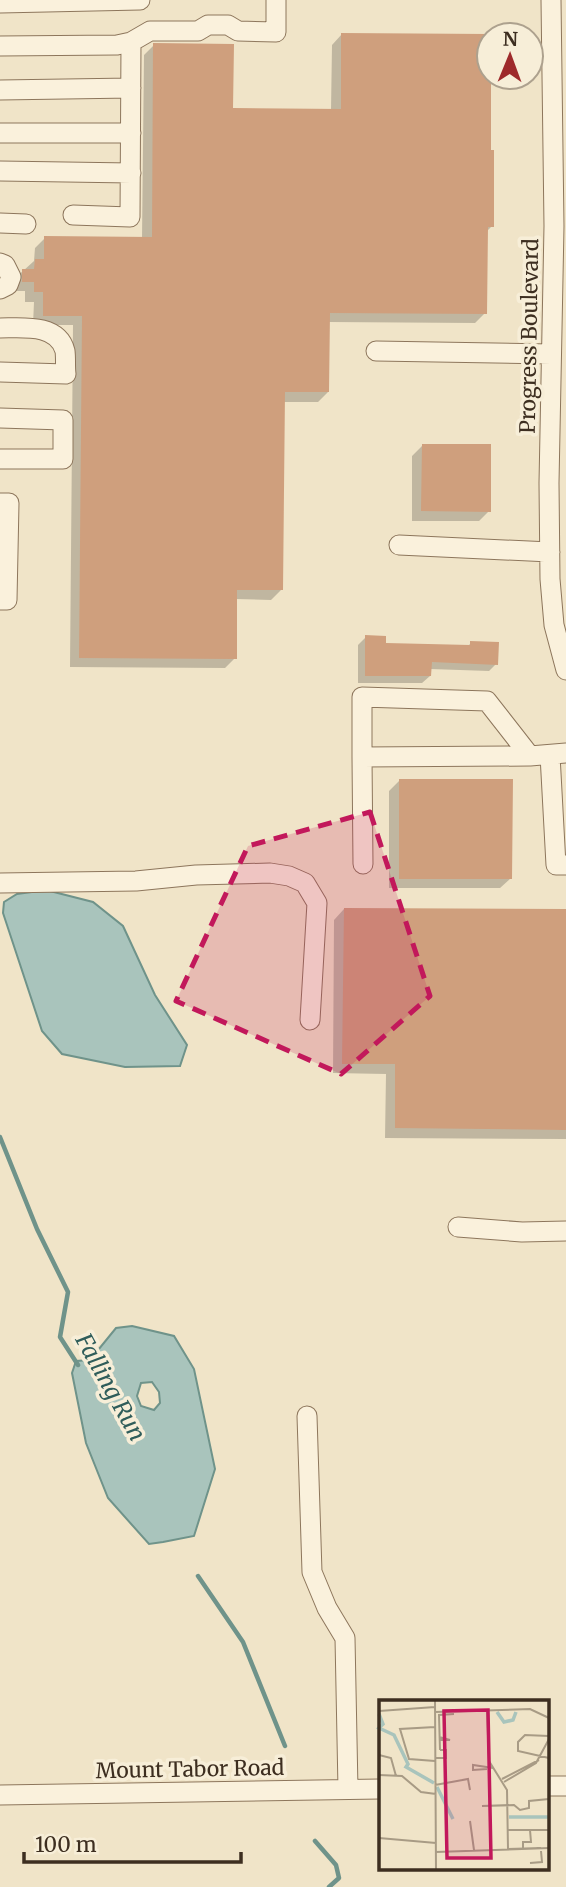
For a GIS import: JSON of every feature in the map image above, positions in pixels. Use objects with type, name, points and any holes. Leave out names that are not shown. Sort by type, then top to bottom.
[{"type":"street","points":[[0,3],[140,0]]},
{"type":"street","points":[[0,46],[117,45],[131,42],[150,31],[198,31],[208,25],[229,25],[238,31],[276,32],[276,0]]},
{"type":"street","name":"Progress Boulevard","points":[[551,0],[559,115],[560,231],[551,354],[558,375],[550,579],[554,625],[566,670]]},
{"type":"street","points":[[73,215],[130,217],[131,42]]},
{"type":"street","points":[[0,90],[131,88]]},
{"type":"street","points":[[0,133],[131,133]]},
{"type":"street","points":[[0,171],[131,173]]},
{"type":"street","points":[[0,223],[26,224]]},
{"type":"street","points":[[0,263],[5,265],[11,277],[8,285],[0,289]]},
{"type":"street","points":[[0,328],[39,329],[55,337],[65,350],[66,374],[0,372]]},
{"type":"street","points":[[376,351],[551,354]]},
{"type":"street","points":[[0,418],[63,420],[64,459],[0,459]]},
{"type":"street","points":[[0,503],[9,503],[7,600],[0,600]]},
{"type":"street","points":[[399,545],[550,552]]},
{"type":"street","points":[[363,864],[362,697],[486,701],[549,755],[556,865],[566,865]]},
{"type":"street","points":[[362,757],[549,755]]},
{"type":"street","points":[[0,883],[136,881],[195,875],[270,873],[289,876],[305,883],[317,903],[310,1020]]},
{"type":"street","points":[[457,1227],[522,1232],[566,1231]]},
{"type":"street","points":[[307,1416],[312,1572],[327,1608],[345,1638],[348,1789]]},
{"type":"street","points":[[548,1786],[566,1786]]},
{"type":"street","name":"Mount Tabor Road","points":[[0,1795],[379,1788]]},
{"type":"highlighted area","points":[[370,812],[430,996],[341,1074],[176,1001],[248,846]]},
{"type":"water","points":[[46,890],[93,902],[123,926],[155,995],[187,1045],[180,1066],[125,1067],[62,1054],[42,1031],[3,913],[4,902],[17,894]]},
{"type":"water","points":[[132,1326],[174,1336],[194,1369],[215,1469],[194,1536],[149,1544],[108,1498],[86,1443],[72,1373],[76,1361],[90,1360],[116,1328]],"holes":[[[152,1382],[159,1392],[160,1403],[154,1410],[141,1406],[137,1396],[141,1383]]]},
{"type":"building","points":[[341,33],[475,34],[475,91],[491,91],[491,150],[494,150],[494,227],[488,227],[487,314],[330,313],[329,392],[285,392],[283,590],[237,590],[237,659],[79,658],[82,316],[43,316],[43,292],[34,292],[34,282],[22,282],[22,269],[34,269],[35,259],[44,259],[44,236],[152,237],[153,43],[234,44],[233,108],[341,109]]},
{"type":"building","points":[[422,444],[491,444],[491,512],[421,511]]},
{"type":"building","points":[[365,635],[386,636],[386,643],[470,645],[470,641],[499,642],[498,665],[432,662],[431,676],[365,676]]},
{"type":"building","points":[[399,779],[513,779],[512,879],[399,879]]},
{"type":"building","points":[[344,908],[566,909],[566,1130],[395,1128],[395,1064],[342,1064]]},
{"type":"waterway","name":"Falling Run","points":[[0,1137],[37,1229],[68,1292],[60,1337],[78,1365]]},
{"type":"waterway","name":"Falling Run","points":[[198,1576],[243,1642],[285,1746]]},
{"type":"waterway","name":"Falling Run","points":[[315,1841],[336,1865],[339,1878],[329,1887]]}]
